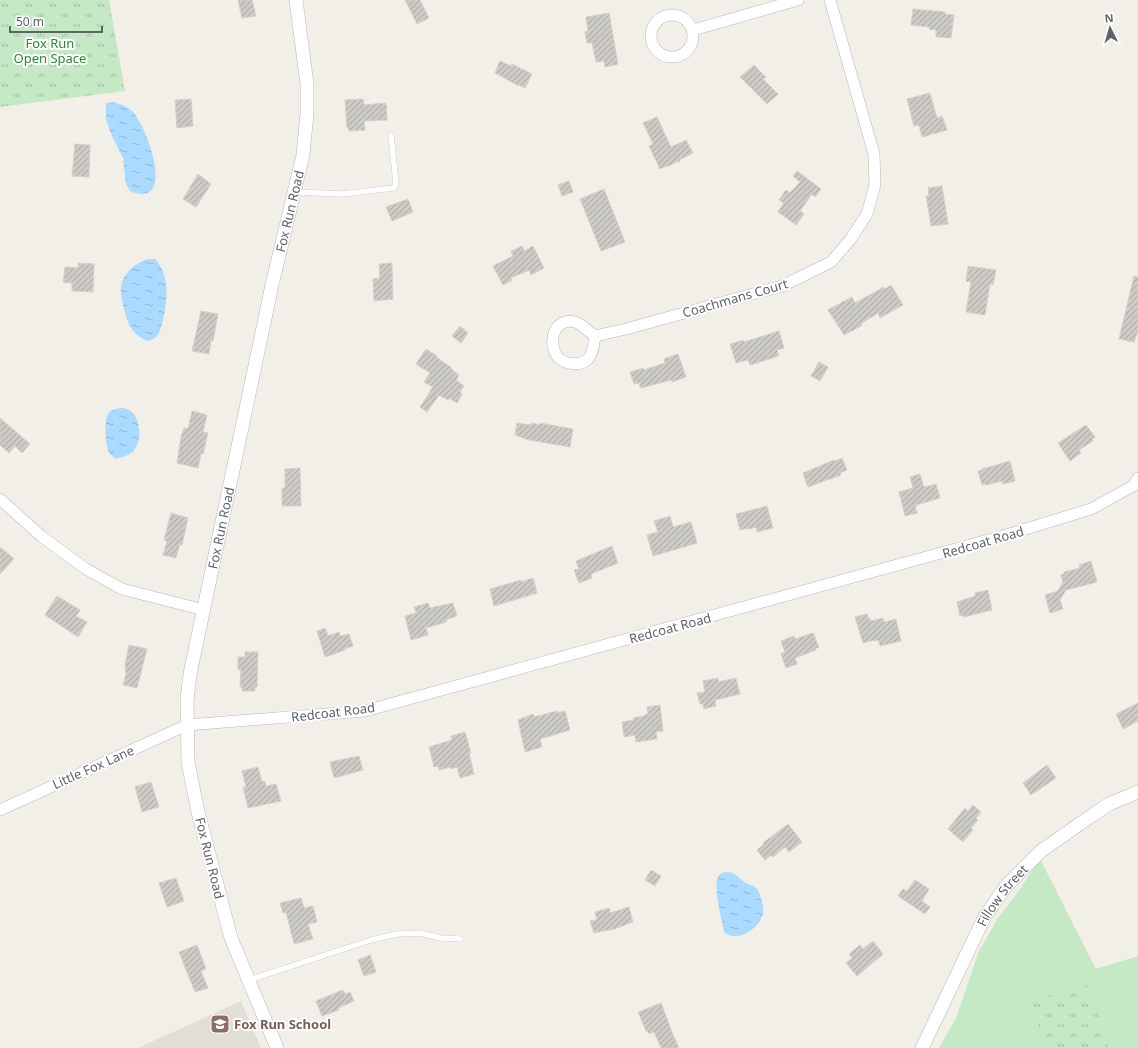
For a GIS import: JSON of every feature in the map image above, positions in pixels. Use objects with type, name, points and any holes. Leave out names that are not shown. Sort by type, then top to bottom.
[{"type":"street","name":"Fox Run Road","points":[[277,1048],[231,938],[198,812],[188,762],[187,700],[190,674],[272,285],[303,155],[307,113],[306,84],[296,0]]},
{"type":"street","points":[[693,30],[798,0]]},
{"type":"street","name":"Coachmans Court","points":[[595,336],[634,327],[782,286],[831,262],[850,240],[867,214],[875,185],[874,154],[830,0]]},
{"type":"street","name":"Redcoat Road","points":[[187,725],[366,711],[1004,536],[1091,509],[1133,486],[1138,478]]},
{"type":"street","points":[[0,499],[41,536],[86,569],[122,589],[204,610]]},
{"type":"street","name":"Little Fox Lane","points":[[0,810],[187,725]]},
{"type":"street","name":"Fillow Street","points":[[922,1048],[985,916],[1007,885],[1041,851],[1109,804],[1138,792]]},
{"type":"lane","points":[[295,192],[342,194],[394,188],[396,183],[391,136]]},
{"type":"lane","points":[[249,980],[371,940],[397,934],[420,933],[441,938],[460,939]]},
{"type":"shaded area","name":"Fox Run School","points":[[241,1001],[261,1048],[138,1048]]},
{"type":"green space","name":"Fox Run Open Space","points":[[0,0],[109,0],[125,91],[0,107]]},
{"type":"green space","points":[[1040,859],[1096,969],[1138,956],[1138,1048],[939,1048],[956,1018],[979,951],[998,918],[1016,895]]},
{"type":"green space","points":[[1090,985],[1108,1048],[1044,1048],[1031,1001]]},
{"type":"water","points":[[114,102],[131,110],[138,118],[150,147],[156,178],[153,189],[144,194],[130,191],[126,184],[123,158],[106,120],[106,103]]},
{"type":"water","points":[[148,259],[155,259],[163,272],[166,286],[166,301],[164,316],[158,335],[147,341],[134,332],[131,328],[124,309],[121,291],[124,278],[130,270],[138,263]]},
{"type":"water","points":[[123,408],[130,410],[135,416],[139,427],[139,438],[135,449],[131,453],[116,459],[110,454],[108,449],[106,439],[106,422],[108,414],[111,411]]},
{"type":"water","points":[[725,872],[735,874],[746,883],[754,886],[758,890],[761,898],[763,913],[761,919],[753,929],[741,935],[729,935],[724,932],[718,904],[717,883],[718,876]]},
{"type":"building","points":[[238,0],[252,0],[256,16],[242,18]]},
{"type":"building","points":[[405,0],[420,0],[429,18],[417,24]]},
{"type":"building","points":[[913,9],[945,12],[945,14],[954,15],[951,38],[936,37],[936,30],[929,29],[930,27],[911,25]]},
{"type":"building","points":[[609,13],[618,64],[605,67],[604,61],[596,62],[592,43],[587,43],[585,32],[588,31],[586,17]]},
{"type":"building","points":[[500,61],[511,66],[512,64],[532,74],[525,88],[495,73]]},
{"type":"building","points":[[754,65],[766,77],[763,79],[778,94],[767,104],[740,77]]},
{"type":"building","points":[[930,93],[937,118],[942,116],[947,130],[922,137],[919,125],[914,126],[907,99]]},
{"type":"building","points":[[191,99],[193,126],[177,128],[175,100]]},
{"type":"building","points":[[363,99],[364,105],[386,103],[387,120],[364,121],[365,130],[349,131],[347,128],[345,100]]},
{"type":"building","points":[[657,117],[671,147],[686,140],[693,153],[681,159],[679,162],[660,169],[649,146],[653,144],[643,123]]},
{"type":"building","points":[[75,144],[90,145],[89,177],[72,176]]},
{"type":"building","points":[[797,171],[821,189],[815,197],[812,194],[800,211],[804,214],[796,225],[778,212],[784,203],[779,200],[786,190],[790,193],[800,182],[793,176]]},
{"type":"building","points":[[198,174],[211,184],[196,207],[183,199]]},
{"type":"building","points":[[569,181],[573,192],[562,196],[558,185]]},
{"type":"building","points":[[942,186],[948,224],[931,226],[926,196],[929,195],[928,188]]},
{"type":"building","points":[[604,189],[625,242],[601,251],[580,199]]},
{"type":"building","points":[[408,199],[413,212],[392,221],[386,207]]},
{"type":"building","points":[[522,246],[524,251],[533,246],[544,268],[531,275],[529,270],[511,278],[512,280],[503,285],[493,266],[513,256],[511,251]]},
{"type":"building","points":[[78,263],[94,264],[93,292],[72,291],[72,283],[63,282],[65,267],[78,268]]},
{"type":"building","points":[[392,263],[393,299],[374,301],[373,279],[380,278],[379,264]]},
{"type":"building","points":[[968,266],[996,270],[993,285],[990,284],[985,315],[966,312],[971,282],[966,281]]},
{"type":"building","points":[[1134,276],[1138,277],[1138,331],[1134,342],[1119,339]]},
{"type":"building","points":[[891,285],[903,305],[880,318],[878,313],[862,323],[861,326],[844,335],[828,310],[852,297],[855,303],[884,287],[885,289]]},
{"type":"building","points":[[201,311],[218,314],[209,354],[192,351]]},
{"type":"building","points":[[460,326],[468,333],[461,343],[452,336]]},
{"type":"building","points":[[779,331],[784,348],[777,350],[779,356],[750,365],[748,360],[736,363],[730,344],[743,340],[744,342]]},
{"type":"building","points":[[426,349],[452,368],[451,369],[459,375],[456,380],[464,386],[460,392],[462,394],[457,403],[449,398],[448,400],[439,395],[427,412],[420,407],[433,387],[424,382],[430,373],[416,364]]},
{"type":"building","points":[[678,354],[686,377],[672,382],[671,380],[641,388],[639,383],[634,384],[630,372],[643,368],[644,370],[665,363],[664,359]]},
{"type":"building","points":[[819,362],[828,367],[820,381],[811,376]]},
{"type":"building","points":[[192,411],[207,415],[203,432],[208,433],[203,454],[201,453],[198,468],[177,463],[181,437],[184,428],[188,429]]},
{"type":"building","points":[[0,418],[30,444],[22,453],[15,446],[9,453],[0,445]]},
{"type":"building","points":[[517,423],[531,425],[532,423],[540,425],[540,423],[573,429],[570,447],[529,440],[515,435]]},
{"type":"building","points":[[1086,425],[1095,437],[1092,439],[1093,441],[1079,450],[1081,453],[1070,461],[1058,443]]},
{"type":"building","points":[[842,458],[847,470],[840,473],[841,475],[808,487],[803,473]]},
{"type":"building","points":[[1010,461],[1015,481],[1003,484],[1002,481],[982,485],[978,471]]},
{"type":"building","points":[[300,468],[301,506],[282,506],[282,488],[285,488],[285,469]]},
{"type":"building","points":[[920,474],[924,487],[936,484],[940,498],[916,505],[917,506],[915,507],[917,513],[905,516],[899,492],[913,488],[910,477]]},
{"type":"building","points":[[767,506],[773,528],[757,532],[756,527],[740,530],[736,514]]},
{"type":"building","points":[[171,513],[188,518],[182,545],[180,544],[176,558],[163,555],[167,541],[164,540]]},
{"type":"building","points":[[670,516],[673,527],[691,522],[697,543],[653,556],[647,535],[658,532],[654,521]]},
{"type":"building","points":[[612,546],[618,563],[591,574],[592,578],[579,583],[574,570],[579,569],[576,561]]},
{"type":"building","points":[[0,547],[14,559],[0,574]]},
{"type":"building","points":[[1091,561],[1097,582],[1066,590],[1060,600],[1063,609],[1050,613],[1045,595],[1058,591],[1063,582],[1061,575],[1064,574],[1064,572],[1080,568],[1079,565]]},
{"type":"building","points":[[533,578],[537,593],[494,606],[490,589]]},
{"type":"building","points":[[988,590],[992,610],[964,617],[963,615],[960,616],[957,602],[975,596],[975,593]]},
{"type":"building","points":[[57,596],[80,610],[76,616],[87,622],[78,637],[45,615]]},
{"type":"building","points":[[428,603],[430,608],[453,603],[457,616],[448,619],[446,622],[426,628],[428,635],[411,640],[405,616],[416,613],[414,607]]},
{"type":"building","points":[[867,614],[871,621],[883,618],[884,622],[896,619],[901,641],[880,646],[878,640],[863,643],[855,617]]},
{"type":"building","points":[[325,628],[328,636],[339,632],[340,636],[349,634],[353,646],[325,657],[317,631]]},
{"type":"building","points":[[813,633],[819,647],[815,649],[816,650],[795,658],[797,664],[786,668],[781,654],[785,652],[781,641],[794,636],[795,639]]},
{"type":"building","points":[[129,645],[147,649],[137,688],[123,685],[126,674],[125,665]]},
{"type":"building","points":[[245,652],[258,652],[257,687],[255,687],[255,691],[242,691],[242,687],[240,687],[241,670],[238,670],[238,657],[245,657]]},
{"type":"building","points":[[718,678],[718,682],[736,678],[740,694],[715,700],[716,706],[704,709],[703,704],[700,704],[697,693],[705,692],[703,681]]},
{"type":"building","points":[[1138,703],[1138,721],[1123,729],[1116,714]]},
{"type":"building","points":[[660,705],[663,731],[656,732],[657,739],[636,742],[635,735],[624,737],[622,722],[645,716],[648,714],[647,707]]},
{"type":"building","points":[[557,711],[557,713],[565,711],[570,730],[540,739],[542,747],[525,752],[518,720],[533,714],[534,717]]},
{"type":"building","points":[[465,732],[471,753],[469,753],[474,774],[460,778],[457,767],[439,770],[438,766],[434,767],[429,747],[452,740],[451,736]]},
{"type":"building","points":[[359,756],[363,770],[334,778],[330,762]]},
{"type":"building","points":[[1047,765],[1056,778],[1031,795],[1023,783]]},
{"type":"building","points":[[258,767],[262,782],[265,781],[266,786],[276,784],[281,801],[248,808],[243,787],[246,787],[242,771]]},
{"type":"building","points":[[151,782],[159,807],[142,812],[135,787]]},
{"type":"building","points":[[973,805],[981,812],[976,818],[978,820],[971,828],[973,830],[963,842],[948,829],[965,808],[968,811]]},
{"type":"building","points":[[788,824],[802,842],[789,852],[785,847],[773,857],[771,855],[765,860],[757,850],[764,844],[763,843]]},
{"type":"building","points":[[651,870],[661,876],[655,886],[645,880]]},
{"type":"building","points":[[176,878],[184,901],[167,907],[159,883]]},
{"type":"building","points":[[915,880],[929,889],[922,901],[930,907],[925,914],[898,896],[903,889],[907,891]]},
{"type":"building","points":[[301,898],[304,908],[313,906],[317,922],[308,924],[313,939],[294,944],[286,912],[283,913],[280,903]]},
{"type":"building","points":[[629,907],[633,922],[614,929],[594,933],[590,921],[597,920],[595,912],[609,908],[610,913]]},
{"type":"building","points":[[873,941],[883,954],[857,976],[846,963],[852,958],[849,954],[860,945],[863,949]]},
{"type":"building","points":[[197,945],[206,969],[201,971],[208,988],[195,992],[179,952]]},
{"type":"building","points":[[370,955],[376,972],[364,976],[358,960]]},
{"type":"building","points":[[343,990],[345,994],[350,992],[354,1001],[338,1008],[339,1010],[322,1016],[316,1001]]},
{"type":"building","points":[[661,1003],[679,1048],[661,1048],[654,1032],[649,1034],[646,1031],[638,1012]]},
{"type":"place","name":"Fox Run School","points":[[220,1024]]}]
